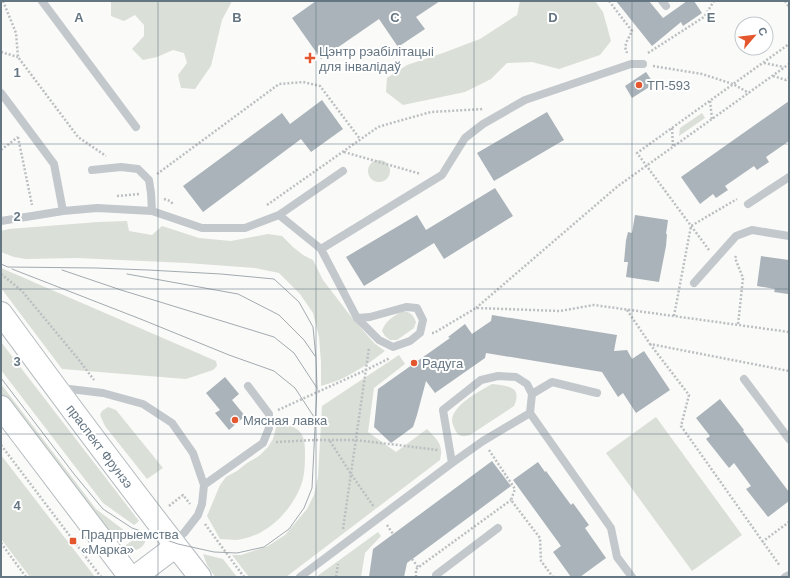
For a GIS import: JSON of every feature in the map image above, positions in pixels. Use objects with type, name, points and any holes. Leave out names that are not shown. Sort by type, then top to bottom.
[{"type":"main road","name":"праспект Фрунзэ","points":[[1,314],[200,577]]},
{"type":"main road","points":[[1,407],[130,577]]},
{"type":"main road","points":[[135,577],[174,544]]},
{"type":"lane","points":[[42,1],[136,127]]},
{"type":"lane","points":[[321,249],[442,175],[465,138],[483,124],[525,100],[631,64],[643,64]]},
{"type":"lane","points":[[1,93],[54,164],[63,211]]},
{"type":"lane","points":[[92,170],[121,167],[138,169],[149,180],[152,211]]},
{"type":"lane","points":[[1,220],[63,211],[97,208],[152,211],[202,228],[245,228],[280,215],[343,171]]},
{"type":"lane","points":[[748,204],[789,177]]},
{"type":"lane","points":[[280,215],[321,249],[357,318],[379,340],[393,347],[423,335],[424,320],[417,308],[406,307],[370,318],[357,318]]},
{"type":"lane","points":[[694,283],[736,236],[752,230],[789,236]]},
{"type":"lane","points":[[452,463],[443,410],[481,380],[498,376],[516,377],[527,384],[532,394],[530,414],[611,528],[617,557],[632,577]]},
{"type":"lane","points":[[744,379],[789,439]]},
{"type":"lane","points":[[532,394],[552,382],[597,393]]},
{"type":"lane","points":[[204,485],[264,443],[269,428],[269,414],[248,386]]},
{"type":"lane","points":[[56,388],[103,393],[143,404],[172,422],[193,453],[204,485],[202,504],[198,515],[174,544]]},
{"type":"lane","points":[[300,577],[452,463],[483,442],[530,414]]},
{"type":"lane","points":[[436,577],[436,575],[498,528]]},
{"type":"path","points":[[3,1],[16,33],[18,56],[78,137],[121,167]]},
{"type":"path","points":[[609,1],[632,31],[625,47],[631,64],[704,17],[714,1]]},
{"type":"path","points":[[785,1],[789,7]]},
{"type":"path","points":[[739,253],[735,258],[715,259],[637,153],[789,44]]},
{"type":"path","points":[[1,52],[18,56]]},
{"type":"path","points":[[763,62],[785,67]]},
{"type":"path","points":[[643,64],[702,74],[733,84],[749,93]]},
{"type":"path","points":[[423,335],[434,333],[476,308],[618,186],[789,64]]},
{"type":"path","points":[[773,76],[786,80],[789,78]]},
{"type":"path","points":[[149,180],[279,84],[303,82],[320,86],[360,139]]},
{"type":"path","points":[[710,101],[712,119]]},
{"type":"path","points":[[263,208],[378,127],[431,112],[512,108]]},
{"type":"path","points":[[672,128],[673,147]]},
{"type":"path","points":[[14,131],[23,142]]},
{"type":"path","points":[[1,150],[18,137]]},
{"type":"path","points":[[18,137],[32,205],[37,204]]},
{"type":"path","points":[[343,152],[436,179]]},
{"type":"path","points":[[112,196],[151,193],[170,201],[175,206]]},
{"type":"path","points":[[674,316],[691,226],[740,197]]},
{"type":"path","points":[[735,258],[743,278],[738,325]]},
{"type":"path","points":[[476,308],[560,311],[594,305],[789,332]]},
{"type":"path","points":[[627,310],[650,344],[689,395],[681,426],[787,576]]},
{"type":"path","points":[[336,577],[369,349],[368,329]]},
{"type":"path","points":[[423,335],[434,333]]},
{"type":"path","points":[[650,344],[789,371]]},
{"type":"path","points":[[269,414],[366,370],[393,356]]},
{"type":"path","points":[[330,440],[380,516]]},
{"type":"path","points":[[264,443],[356,440],[450,451]]},
{"type":"path","points":[[416,577],[416,569],[511,500],[515,489],[483,442]]},
{"type":"path","points":[[1,446],[100,577]]},
{"type":"path","points":[[167,507],[183,495],[244,577]]},
{"type":"path","points":[[511,500],[540,538],[541,561],[553,577]]},
{"type":"path","points":[[762,542],[789,522]]},
{"type":"path","points":[[1,543],[26,577]]},
{"type":"path","points":[[412,559],[418,568]]},
{"type":"shaded area","points":[[111,1],[232,1],[222,20],[211,66],[195,89],[181,88],[178,75],[187,63],[184,53],[173,50],[157,57],[143,60],[132,49],[144,36],[144,25],[135,15],[124,21],[111,16]]},
{"type":"shaded area","points":[[520,1],[595,1],[603,12],[611,41],[600,55],[559,69],[532,62],[507,63],[491,79],[465,92],[403,105],[386,92],[387,78],[407,65],[480,39],[517,15]]},
{"type":"shaded area","points":[[702,113],[705,118],[679,136],[680,128]]},
{"type":"shaded area","points":[[379,160],[387,163],[390,171],[387,179],[379,182],[371,179],[368,171],[371,163]]},
{"type":"shaded area","points":[[127,221],[129,231],[152,235],[162,226],[199,238],[231,241],[268,234],[282,236],[303,255],[313,260],[323,280],[349,314],[374,343],[385,351],[351,374],[321,386],[319,337],[313,313],[300,294],[279,273],[255,268],[187,263],[77,258],[26,259],[14,257],[1,252],[1,231],[9,229]]},
{"type":"shaded area","points":[[1,268],[216,361],[217,366],[213,370],[186,379],[62,369],[1,288]]},
{"type":"shaded area","points":[[402,311],[409,313],[414,317],[416,322],[414,328],[397,340],[390,340],[382,331],[383,328],[385,324]]},
{"type":"shaded area","points":[[1,342],[139,521],[134,525],[103,503],[1,370]]},
{"type":"shaded area","points":[[399,355],[405,364],[374,388],[368,432],[396,452],[427,429],[439,443],[441,450],[440,460],[286,577],[249,577],[232,555],[241,555],[268,546],[285,535],[307,509],[314,495],[318,477],[322,406]]},
{"type":"shaded area","points":[[1,384],[96,509],[125,531],[113,541],[1,394]]},
{"type":"shaded area","points":[[492,384],[503,385],[512,388],[515,391],[516,399],[514,406],[470,435],[460,435],[455,430],[452,422],[453,415],[461,404]]},
{"type":"shaded area","points":[[108,407],[116,410],[163,468],[147,479],[105,426],[100,415],[102,411]]},
{"type":"shaded area","points":[[656,417],[742,535],[692,571],[606,453]]},
{"type":"shaded area","points":[[277,424],[295,428],[302,435],[305,448],[305,465],[302,484],[289,507],[275,523],[247,538],[236,540],[220,539],[207,516],[220,485],[226,477],[259,456],[268,447],[273,439]]},
{"type":"shaded area","points":[[1,455],[95,577],[30,577],[1,539]]},
{"type":"shaded area","points":[[378,532],[381,536],[365,553],[361,577],[316,577]]},
{"type":"shaded area","points":[[138,536],[146,538],[142,547],[137,550],[121,549]]},
{"type":"shaded area","points":[[203,554],[223,559],[237,577],[215,577],[207,565]]},
{"type":"building","points":[[316,1],[440,1],[416,17],[425,29],[398,47],[379,19],[321,59],[292,18]]},
{"type":"building","points":[[616,1],[649,1],[663,18],[687,1],[694,1],[702,13],[683,26],[681,22],[652,46]]},
{"type":"building","name":"ТП-593","points":[[646,72],[654,84],[632,98],[625,86]]},
{"type":"building","points":[[322,100],[343,129],[311,152],[301,139],[203,212],[183,186],[282,113],[290,124]]},
{"type":"building","points":[[789,101],[789,141],[766,157],[769,162],[757,170],[754,166],[725,186],[728,190],[716,198],[713,194],[700,204],[681,177]]},
{"type":"building","points":[[547,112],[564,140],[494,181],[477,153]]},
{"type":"building","points":[[495,188],[513,216],[444,259],[434,243],[364,286],[346,257],[417,215],[426,230]]},
{"type":"building","points":[[635,215],[668,220],[666,246],[659,282],[626,277],[628,262],[624,262],[626,240],[628,232],[632,233]]},
{"type":"building","points":[[761,256],[789,260],[788,294],[774,292],[775,289],[757,286]]},
{"type":"building","points":[[492,315],[617,335],[614,351],[627,350],[632,359],[644,351],[670,390],[636,413],[623,393],[618,397],[602,372],[486,353],[485,358],[435,393],[426,381],[413,427],[391,443],[374,427],[378,389],[450,338],[448,337],[465,324],[472,334],[491,321]]},
{"type":"building","points":[[225,377],[239,394],[232,400],[245,416],[229,430],[215,413],[220,410],[206,393]]},
{"type":"building","points":[[720,399],[789,492],[789,501],[768,517],[746,489],[751,486],[734,463],[729,468],[706,439],[710,436],[696,418]]},
{"type":"building","points":[[492,461],[511,486],[407,563],[404,577],[369,577],[373,549]]},
{"type":"building","points":[[538,462],[571,505],[573,503],[589,525],[585,528],[606,558],[580,577],[571,577],[553,552],[561,546],[513,480]]},
{"type":"tram line","points":[[1,264],[8,267],[148,270],[221,274],[274,279],[299,302],[313,327],[317,388],[312,488],[304,508],[289,529],[264,547],[237,553],[214,552],[178,544],[132,528],[103,509],[74,474],[1,378]]},
{"type":"tram line","points":[[12,269],[229,355],[274,371],[295,388],[316,420]]},
{"type":"tram line","points":[[62,270],[121,290],[274,337],[294,353],[317,388]]},
{"type":"tram line","points":[[127,274],[238,294],[279,315],[304,340],[315,356]]},
{"type":"place","name":"Цэнтр рэабілітацыі для інвалідаў","points":[[310,58]]},
{"type":"place","name":"ТП-593","points":[[639,85]]},
{"type":"place","name":"Радуга","points":[[414,363]]},
{"type":"place","name":"Мясная лавка","points":[[235,420]]},
{"type":"place","name":"Прадпрыемства «Марка»","points":[[73,541]]}]
